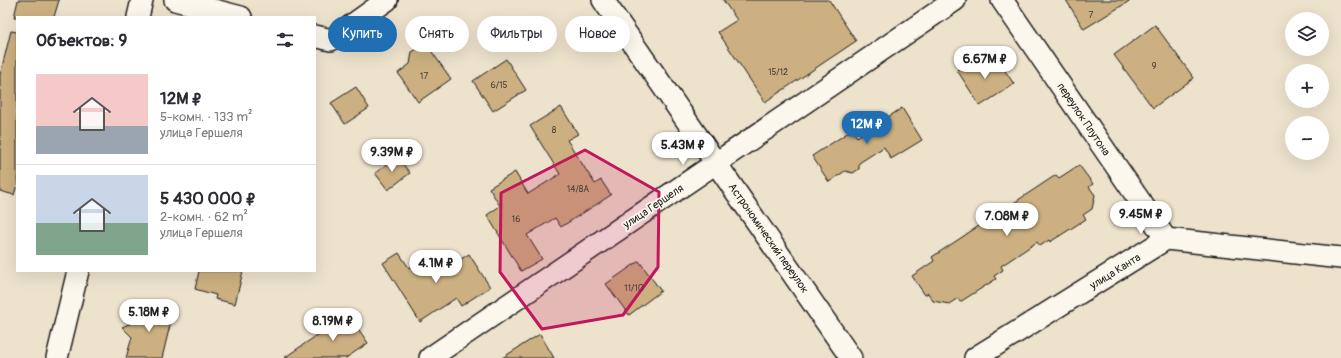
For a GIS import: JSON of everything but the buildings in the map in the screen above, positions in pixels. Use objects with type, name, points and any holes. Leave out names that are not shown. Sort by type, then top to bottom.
[{"type":"street","points":[[138,16],[142,0]]},
{"type":"street","points":[[175,0],[237,16]]},
{"type":"street","points":[[316,36],[331,40],[387,0]]},
{"type":"street","name":"Астрономический переулок","points":[[603,0],[851,358]]},
{"type":"street","name":"улица Гершеля","points":[[430,358],[955,0]]},
{"type":"street","name":"переулок Плутона","points":[[1002,0],[1166,239]]},
{"type":"street","points":[[1166,239],[1341,258]]},
{"type":"street","name":"улица Канта","points":[[975,358],[1166,239]]},
{"type":"street","points":[[57,358],[78,272]]},
{"type":"highlighted area","points":[[585,150],[659,192],[658,267],[623,315],[542,329],[500,272],[501,193]]}]
